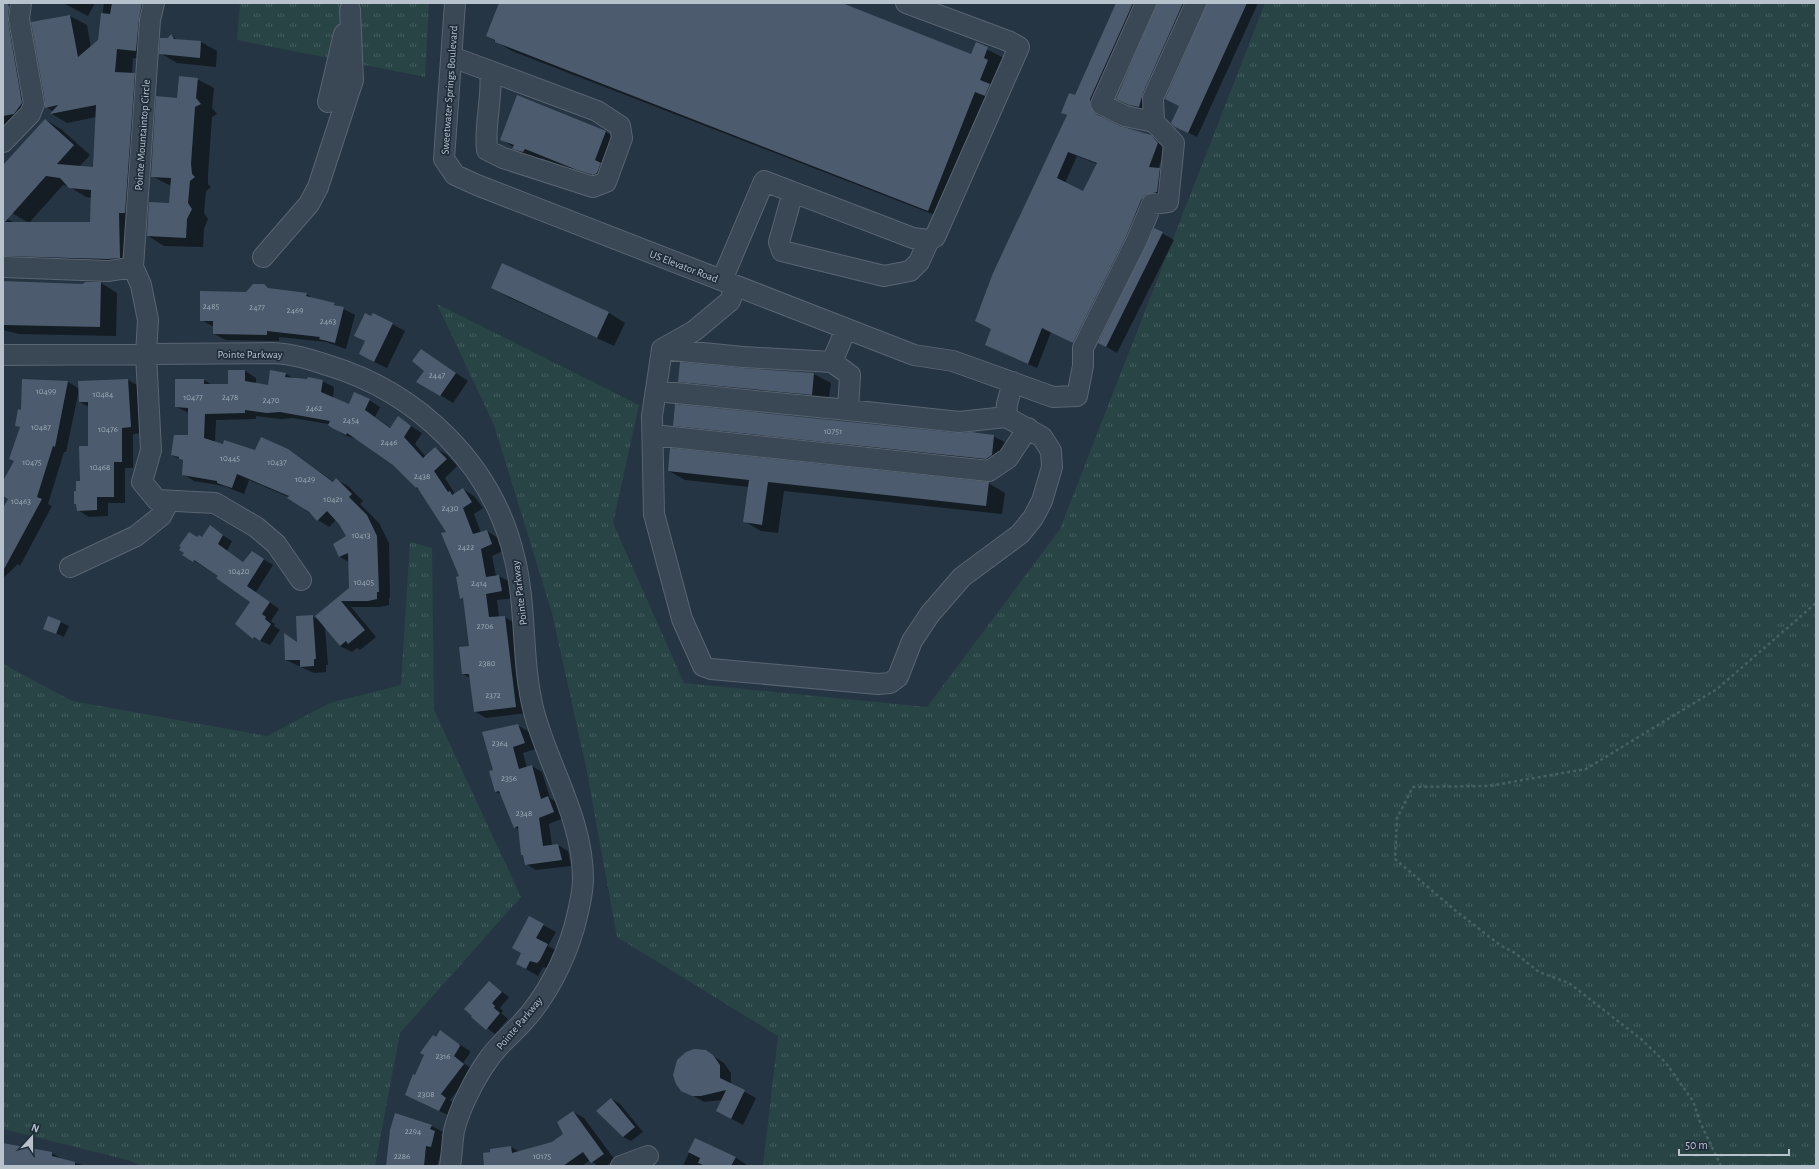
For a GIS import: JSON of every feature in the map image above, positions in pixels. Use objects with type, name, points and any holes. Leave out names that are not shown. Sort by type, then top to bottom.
[{"type":"street","points":[[3,142],[30,114],[34,104],[20,19],[22,3]]},
{"type":"street","name":"Pointe Mountaintop Circle","points":[[154,3],[150,20],[133,267],[141,285],[148,320],[146,354],[151,450],[142,482],[157,500],[169,501]]},
{"type":"street","name":"Sweetwater Springs Boulevard","points":[[455,3],[444,159],[455,175]]},
{"type":"street","points":[[1146,3],[1101,104],[1125,116],[1154,122],[1153,98],[1196,3]]},
{"type":"street","points":[[662,349],[694,331],[730,301],[729,283],[764,181],[913,238],[929,240],[936,237],[1019,47],[1008,41],[919,5]]},
{"type":"street","points":[[328,102],[351,7]]},
{"type":"street","points":[[263,257],[309,204],[318,187],[353,80],[351,7]]},
{"type":"street","points":[[452,57],[490,71],[598,111],[620,126],[622,138],[606,182],[593,187],[503,158],[487,150],[486,140],[492,85],[490,71]]},
{"type":"street","name":"US Elevator Road","points":[[455,175],[914,355],[953,361],[1053,397],[1077,396],[1083,366],[1083,348],[1136,242],[1152,204],[1168,202],[1174,143],[1154,122]]},
{"type":"street","points":[[793,192],[779,242],[782,251],[884,276],[910,271],[919,262],[929,240]]},
{"type":"street","points":[[3,267],[109,271],[133,267]]},
{"type":"street","points":[[832,362],[846,329]]},
{"type":"street","points":[[662,349],[743,357],[832,362],[850,375],[848,410]]},
{"type":"street","points":[[656,391],[959,422],[1006,417],[1042,437],[1051,451],[1052,467],[1042,501],[1033,518],[1020,534],[962,578],[930,614],[912,641],[898,677],[890,683],[878,684],[711,669],[703,666],[682,618],[654,514],[652,416],[662,349]]},
{"type":"street","name":"Pointe Parkway","points":[[3,355],[291,354],[342,369],[386,389],[402,399],[432,422],[460,450],[494,503],[510,540],[519,578],[527,680],[535,715],[577,830],[583,880],[573,929],[560,964],[532,1011],[488,1059],[466,1100],[454,1130],[450,1166]]},
{"type":"street","points":[[1006,417],[1007,404],[1013,382]]},
{"type":"street","points":[[653,436],[989,471],[1008,458],[1028,428]]},
{"type":"street","points":[[70,566],[136,536],[161,516],[169,501],[215,503],[256,527],[276,544],[301,580]]},
{"type":"street","points":[[622,1166],[648,1156]]},
{"type":"path","points":[[1721,1166],[1700,1122],[1693,1101],[1666,1063],[1642,1039],[1569,983],[1538,972],[1515,953],[1456,912],[1395,859],[1397,818],[1413,787],[1488,786],[1586,769],[1717,689],[1816,603]]},
{"type":"green space","points":[[240,3],[429,3],[425,77],[237,40]]},
{"type":"green space","points":[[1265,3],[1816,3],[1816,1166],[763,1166],[778,1036],[617,937],[586,767],[552,613],[494,425],[437,304],[639,405],[613,523],[684,683],[927,707],[1060,529]]},
{"type":"green space","points":[[410,542],[432,548],[434,710],[521,897],[400,1033],[375,1166],[142,1166],[128,1160],[3,1129],[3,664],[72,701],[267,736],[330,703],[401,685]]},
{"type":"building","points":[[3,3],[8,3],[9,7],[8,21],[22,103],[14,114],[3,116]]},
{"type":"building","points":[[112,3],[142,3],[136,51],[117,49],[115,72],[135,73],[125,213],[119,213],[120,258],[108,259],[3,256],[3,165],[45,119],[74,145],[57,164],[93,167],[96,105],[50,114],[58,105],[45,108],[31,22],[70,15],[78,57],[98,40],[101,13],[110,14]],"holes":[[[46,176],[60,178],[69,188],[91,190],[90,222],[5,222]]]},
{"type":"building","points":[[499,3],[842,3],[971,54],[976,42],[988,47],[984,58],[988,60],[980,80],[990,84],[985,96],[975,92],[928,211],[495,42],[495,40],[486,36]]},
{"type":"building","points":[[1116,3],[1133,3],[1090,99],[1090,105],[1096,114],[1120,126],[1151,135],[1158,143],[1149,167],[1160,168],[1157,192],[1145,195],[1141,200],[1126,237],[1073,343],[1042,328],[1028,364],[985,345],[991,329],[975,321],[993,273],[1067,115],[1061,113],[1069,93],[1075,95]],"holes":[[[1068,152],[1097,163],[1083,191],[1057,178]]]},
{"type":"building","points":[[1157,3],[1183,3],[1143,93],[1139,107],[1129,105],[1116,99]]},
{"type":"building","points":[[1207,3],[1247,3],[1188,133],[1175,127],[1171,123],[1179,106],[1165,99]]},
{"type":"building","points":[[171,34],[174,39],[201,41],[200,58],[159,54],[160,38],[168,38]]},
{"type":"building","points":[[179,76],[198,78],[196,98],[201,104],[195,107],[191,164],[192,174],[195,177],[190,181],[188,203],[192,209],[187,219],[186,238],[147,236],[149,202],[169,203],[171,178],[151,177],[156,96],[177,98]]},
{"type":"building","points":[[517,95],[606,131],[595,160],[601,163],[597,173],[593,175],[577,170],[525,149],[523,152],[512,149],[514,145],[500,140]]},
{"type":"building","points":[[1154,228],[1163,232],[1106,347],[1098,343]]},
{"type":"building","points":[[502,263],[609,312],[597,338],[491,288]]},
{"type":"building","points":[[3,281],[82,284],[86,282],[101,282],[100,327],[3,325]]},
{"type":"building","points":[[253,284],[264,284],[268,288],[307,293],[306,296],[335,303],[334,305],[344,307],[335,343],[319,339],[320,337],[267,331],[267,335],[213,334],[213,321],[200,321],[200,291],[246,292]]},
{"type":"building","points":[[365,313],[371,316],[373,313],[393,323],[374,362],[359,354],[365,341],[354,336]]},
{"type":"building","points":[[421,349],[456,373],[440,396],[416,382],[424,371],[412,361]]},
{"type":"building","points":[[680,362],[814,373],[812,395],[678,382]]},
{"type":"building","points":[[228,370],[245,370],[245,381],[268,385],[270,370],[286,373],[285,377],[307,379],[308,377],[323,380],[321,392],[349,404],[354,392],[370,399],[365,410],[390,428],[398,416],[411,426],[404,437],[423,458],[435,447],[447,459],[434,471],[448,492],[450,491],[452,495],[463,488],[472,502],[463,508],[473,534],[487,530],[492,544],[481,549],[486,577],[499,575],[502,591],[486,594],[489,617],[505,616],[516,707],[474,712],[469,674],[462,674],[459,647],[469,646],[463,598],[460,599],[456,577],[459,576],[441,533],[446,532],[417,487],[416,488],[393,465],[347,433],[346,435],[328,425],[330,421],[280,412],[267,413],[245,410],[245,413],[205,414],[204,438],[223,444],[224,440],[255,450],[261,437],[288,449],[333,482],[336,478],[352,494],[349,497],[367,515],[377,536],[379,592],[377,592],[377,599],[368,601],[341,601],[365,630],[348,644],[346,641],[340,646],[315,616],[349,588],[348,553],[339,557],[333,544],[346,536],[339,524],[327,511],[317,521],[309,512],[287,498],[289,496],[237,474],[232,488],[217,483],[217,481],[182,475],[183,460],[179,459],[179,457],[171,455],[174,435],[188,435],[188,408],[175,407],[175,379],[204,379],[204,384],[228,384]]},
{"type":"building","points":[[22,379],[68,381],[55,447],[53,446],[37,497],[42,499],[3,571],[3,508],[8,499],[3,496],[3,481],[14,461],[9,459],[20,427],[15,426],[18,409],[21,410]]},
{"type":"building","points":[[128,379],[131,427],[122,428],[122,462],[114,462],[114,497],[97,497],[97,510],[77,511],[76,504],[74,504],[74,491],[76,491],[76,481],[80,481],[79,446],[88,446],[88,402],[79,402],[78,381]]},
{"type":"building","points":[[675,404],[958,433],[971,432],[994,435],[992,455],[986,459],[673,426]]},
{"type":"building","points":[[670,448],[989,482],[986,506],[768,482],[762,525],[743,522],[749,480],[668,471]]},
{"type":"building","points":[[210,525],[223,535],[218,544],[243,562],[252,551],[264,559],[247,586],[270,602],[262,614],[271,624],[260,641],[254,637],[253,639],[235,624],[250,602],[216,578],[218,576],[194,560],[193,562],[182,555],[184,553],[179,550],[181,547],[179,546],[189,532],[197,537],[199,535],[202,537]]},
{"type":"building","points":[[313,615],[316,659],[314,659],[314,666],[300,667],[300,660],[285,660],[284,633],[297,642],[296,616]]},
{"type":"building","points":[[48,616],[61,621],[56,634],[43,629]]},
{"type":"building","points":[[518,724],[525,743],[513,747],[519,769],[532,765],[541,799],[548,796],[554,812],[539,818],[543,846],[558,844],[562,860],[525,865],[523,855],[521,855],[518,826],[514,828],[499,791],[495,792],[489,771],[493,770],[482,732]]},
{"type":"building","points":[[529,916],[544,924],[536,938],[548,944],[540,960],[537,963],[530,961],[526,969],[516,964],[521,953],[512,948]]},
{"type":"building","points":[[489,981],[502,992],[492,1003],[495,1006],[494,1008],[500,1013],[486,1030],[464,1009]]},
{"type":"building","points":[[440,1030],[459,1044],[460,1046],[454,1056],[464,1064],[441,1094],[446,1098],[439,1111],[405,1095],[413,1074],[415,1075],[424,1055],[420,1053],[433,1035],[436,1037]]},
{"type":"building","points":[[694,1049],[706,1050],[713,1055],[720,1065],[720,1078],[745,1090],[731,1119],[716,1111],[726,1090],[701,1096],[692,1096],[681,1091],[676,1084],[673,1075],[677,1060],[686,1052]]},
{"type":"building","points":[[611,1098],[635,1127],[623,1137],[596,1111]]},
{"type":"building","points":[[573,1111],[604,1154],[591,1163],[583,1152],[563,1166],[484,1166],[483,1153],[490,1152],[490,1149],[511,1146],[512,1153],[552,1142],[563,1134],[557,1122]]},
{"type":"building","points":[[395,1113],[432,1125],[430,1129],[435,1131],[431,1147],[426,1146],[424,1166],[386,1166],[390,1130]]},
{"type":"building","points":[[695,1138],[736,1157],[731,1166],[706,1166],[698,1163],[700,1158],[688,1152]]},
{"type":"building","points":[[3,1143],[52,1152],[52,1156],[75,1162],[75,1166],[3,1166]]}]
